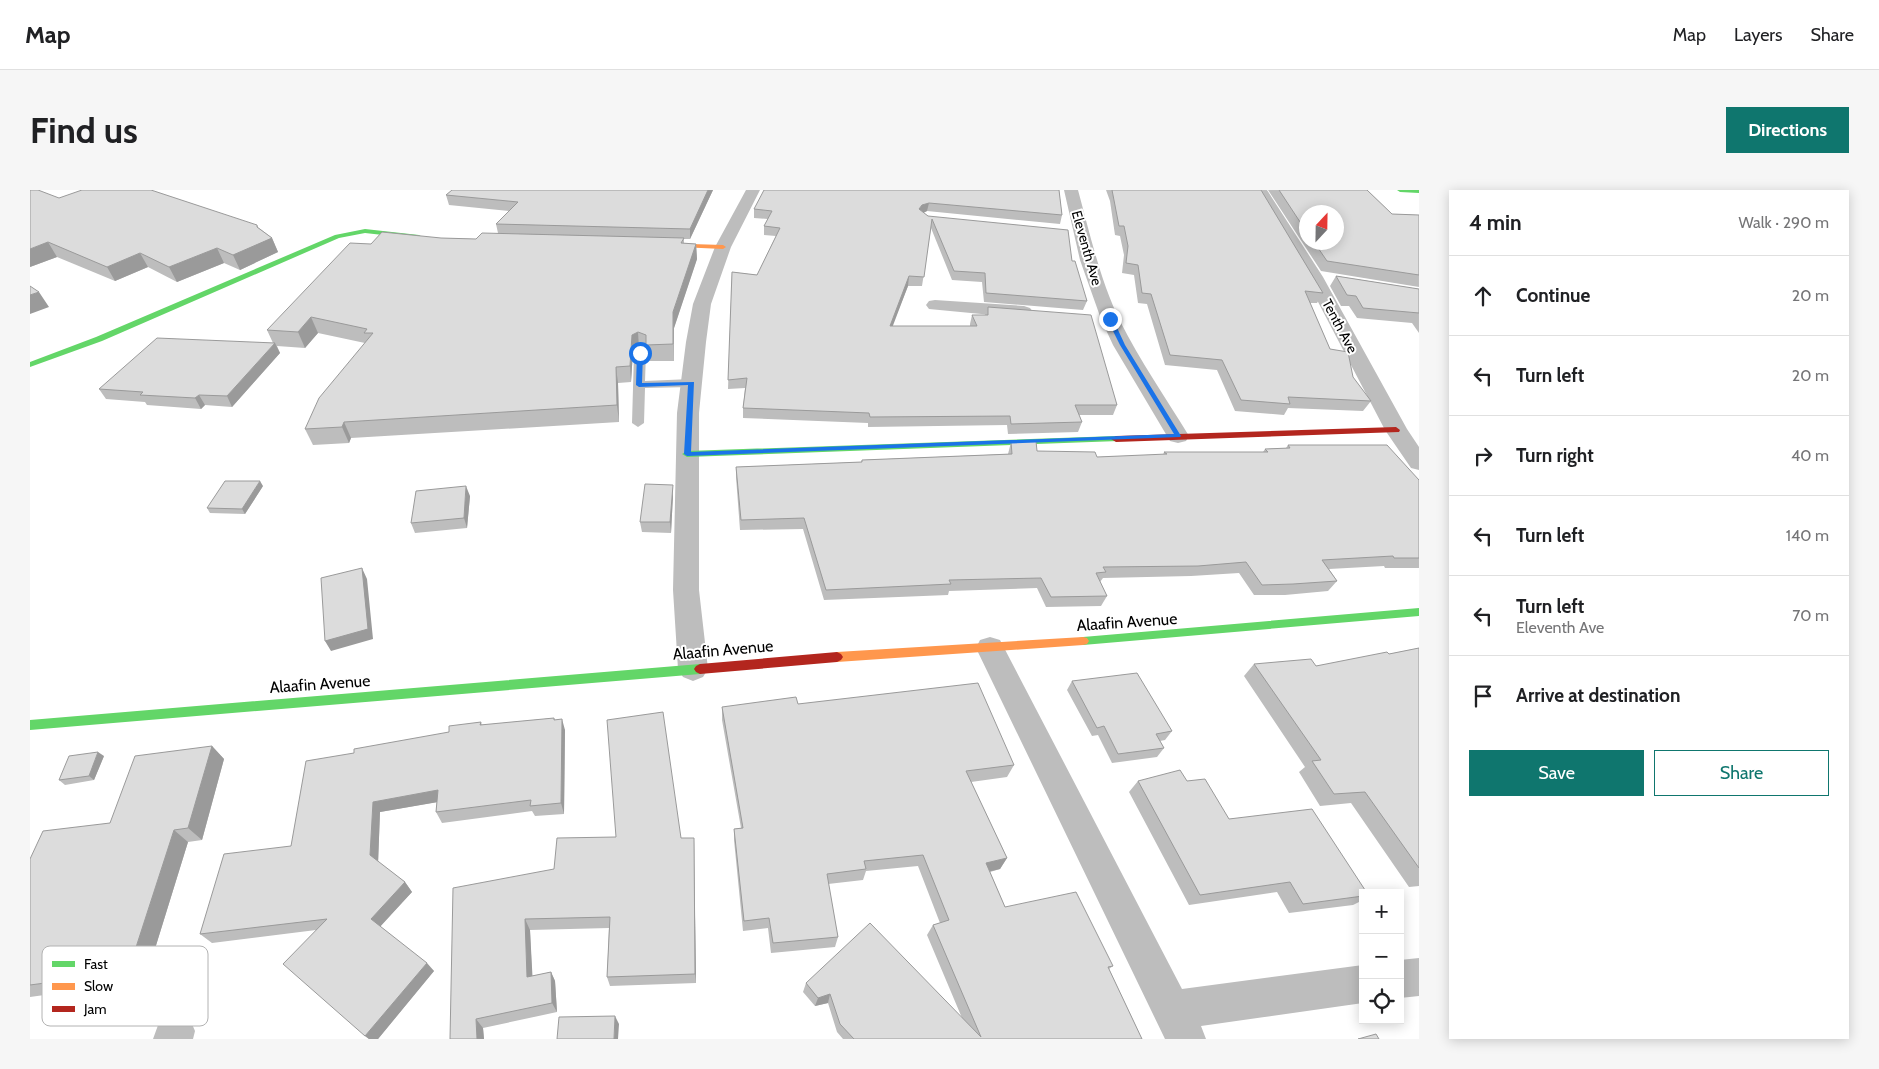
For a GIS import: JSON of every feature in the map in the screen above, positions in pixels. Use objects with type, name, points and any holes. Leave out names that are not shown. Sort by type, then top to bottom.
[{"type":"street","points":[[693,669],[686,590],[687,454],[691,383],[702,304],[723,247],[753,190]]},
{"type":"street","name":"Eleventh Ave","points":[[1071,190],[1080,233],[1110,319],[1122,345],[1178,436]]},
{"type":"street","name":"Tenth Ave","points":[[1260,190],[1314,277],[1396,430],[1419,463]]},
{"type":"street","points":[[1400,190],[1419,191]]},
{"type":"street","points":[[30,365],[99,339],[337,236],[365,231],[427,238]]},
{"type":"street","points":[[1061,231],[1080,233]]},
{"type":"street","points":[[645,245],[723,247]]},
{"type":"street","points":[[1314,277],[1333,280]]},
{"type":"street","points":[[935,305],[1042,314]]},
{"type":"street","points":[[1091,318],[1110,319]]},
{"type":"street","points":[[687,454],[1396,430]]},
{"type":"street","name":"Alaafin Avenue","points":[[30,725],[889,653],[1154,636],[1419,612]]},
{"type":"street","points":[[990,648],[1178,1024],[1359,985]]},
{"type":"street","points":[[1404,979],[1419,977]]},
{"type":"lane","points":[[638,423],[640,353]]},
{"type":"lane","points":[[639,385],[691,383]]},
{"type":"building","points":[[30,190],[38,190],[59,198],[82,190],[151,190],[257,225],[257,227],[272,238],[233,255],[217,248],[169,267],[140,253],[107,267],[48,242],[30,249]]},
{"type":"building","points":[[452,190],[708,190],[690,229],[496,224],[518,202],[446,195]]},
{"type":"building","points":[[764,190],[1059,190],[1062,215],[929,203],[922,205],[919,209],[928,216],[1068,230],[1072,261],[1075,261],[1087,301],[986,293],[985,273],[954,271],[932,219],[924,277],[909,276],[890,326],[977,326],[972,315],[988,315],[988,307],[1091,315],[1117,405],[1075,405],[1082,422],[1011,424],[1010,416],[870,417],[869,413],[743,408],[747,378],[728,380],[732,272],[757,275],[780,228],[764,226],[772,211],[754,209]]},
{"type":"building","points":[[1112,190],[1261,190],[1323,293],[1305,291],[1330,349],[1348,352],[1353,377],[1371,401],[1288,397],[1290,404],[1241,400],[1222,360],[1170,355],[1151,294],[1142,293],[1138,265],[1126,263],[1128,246],[1124,226],[1119,226]]},
{"type":"building","points":[[1279,190],[1367,190],[1392,214],[1419,215],[1419,275],[1327,261],[1319,250],[1344,250],[1344,205],[1299,205],[1299,220]]},
{"type":"building","points":[[382,232],[441,238],[476,239],[482,233],[684,238],[681,243],[696,244],[673,312],[673,344],[646,345],[646,335],[638,332],[632,335],[630,366],[616,367],[617,405],[344,422],[342,427],[305,429],[319,398],[373,333],[364,333],[367,329],[311,317],[298,332],[267,330],[350,243],[371,244]]},
{"type":"building","points":[[1336,276],[1419,289],[1419,313],[1363,308],[1356,296],[1347,295]]},
{"type":"building","points":[[30,286],[39,292],[30,295]]},
{"type":"building","points":[[157,338],[275,343],[227,396],[199,395],[195,398],[140,395],[143,392],[99,389]]},
{"type":"building","points":[[1036,441],[1037,451],[1095,452],[1097,457],[1167,454],[1164,452],[1268,452],[1265,449],[1290,448],[1288,445],[1387,445],[1419,480],[1419,558],[1394,558],[1393,556],[1322,560],[1337,581],[1262,585],[1246,562],[1198,566],[1103,567],[1106,572],[1096,573],[1107,596],[1051,597],[1041,578],[949,580],[951,584],[826,590],[804,518],[741,520],[736,467],[1012,454],[1011,442]]},
{"type":"building","points":[[225,481],[260,481],[242,509],[207,508]]},
{"type":"building","points":[[645,484],[673,485],[670,522],[640,522]]},
{"type":"building","points":[[466,486],[464,518],[411,523],[416,491]]},
{"type":"building","points":[[362,568],[368,629],[325,641],[321,578]]},
{"type":"building","points":[[1419,648],[1419,868],[1365,792],[1334,794],[1312,761],[1321,760],[1254,664],[1311,659],[1316,666],[1387,652],[1389,654]]},
{"type":"building","points":[[1137,673],[1172,731],[1156,734],[1164,748],[1118,754],[1104,726],[1097,728],[1072,681]]},
{"type":"building","points":[[978,683],[1014,765],[966,771],[1007,858],[986,863],[1005,907],[1076,892],[1113,966],[1108,967],[1142,1039],[854,1039],[840,1024],[830,994],[818,998],[806,983],[870,923],[981,1037],[933,925],[949,920],[923,855],[864,861],[866,869],[827,874],[838,937],[773,943],[769,918],[744,921],[734,829],[743,828],[722,707],[796,697],[798,704]]},
{"type":"building","points":[[663,712],[681,838],[694,838],[695,974],[607,977],[610,917],[525,919],[527,977],[551,972],[552,1003],[476,1019],[477,1039],[450,1039],[453,888],[554,869],[557,838],[616,837],[607,720]]},
{"type":"building","points":[[554,718],[554,720],[562,719],[561,803],[530,806],[531,800],[436,812],[438,790],[373,802],[370,855],[405,882],[371,919],[427,963],[365,1036],[283,964],[327,919],[200,934],[224,854],[291,846],[306,761],[354,753],[354,749],[449,732],[449,726],[481,722],[480,725]]},
{"type":"building","points":[[212,746],[188,828],[174,830],[136,946],[42,946],[42,983],[30,985],[30,859],[43,831],[110,823],[135,756]]},
{"type":"building","points":[[98,752],[89,776],[59,780],[69,756]]},
{"type":"building","points":[[1180,770],[1187,781],[1205,779],[1229,819],[1312,809],[1364,889],[1359,889],[1359,897],[1303,904],[1290,882],[1200,895],[1138,781]]},
{"type":"building","points":[[615,1016],[614,1039],[557,1039],[559,1017]]},
{"type":"building","points":[[1376,1034],[1379,1039],[1358,1039]]},
{"type":"traffic: fast","points":[[1400,190],[1419,191]]},
{"type":"traffic: fast","points":[[30,365],[99,339],[337,236],[365,231],[419,237]]},
{"type":"traffic: fast","points":[[687,454],[1116,439]]},
{"type":"traffic: fast","points":[[1083,641],[1419,612]]},
{"type":"traffic: fast","points":[[30,725],[700,669]]},
{"type":"traffic: slow","points":[[659,245],[723,247]]},
{"type":"traffic: slow","points":[[837,657],[1083,641]]},
{"type":"traffic: jam","points":[[1116,439],[1396,430]]},
{"type":"traffic: jam","points":[[700,669],[837,657]]},
{"type":"route","points":[[640,353],[639,385],[691,383],[687,454],[1178,436],[1122,345],[1110,319]]}]
